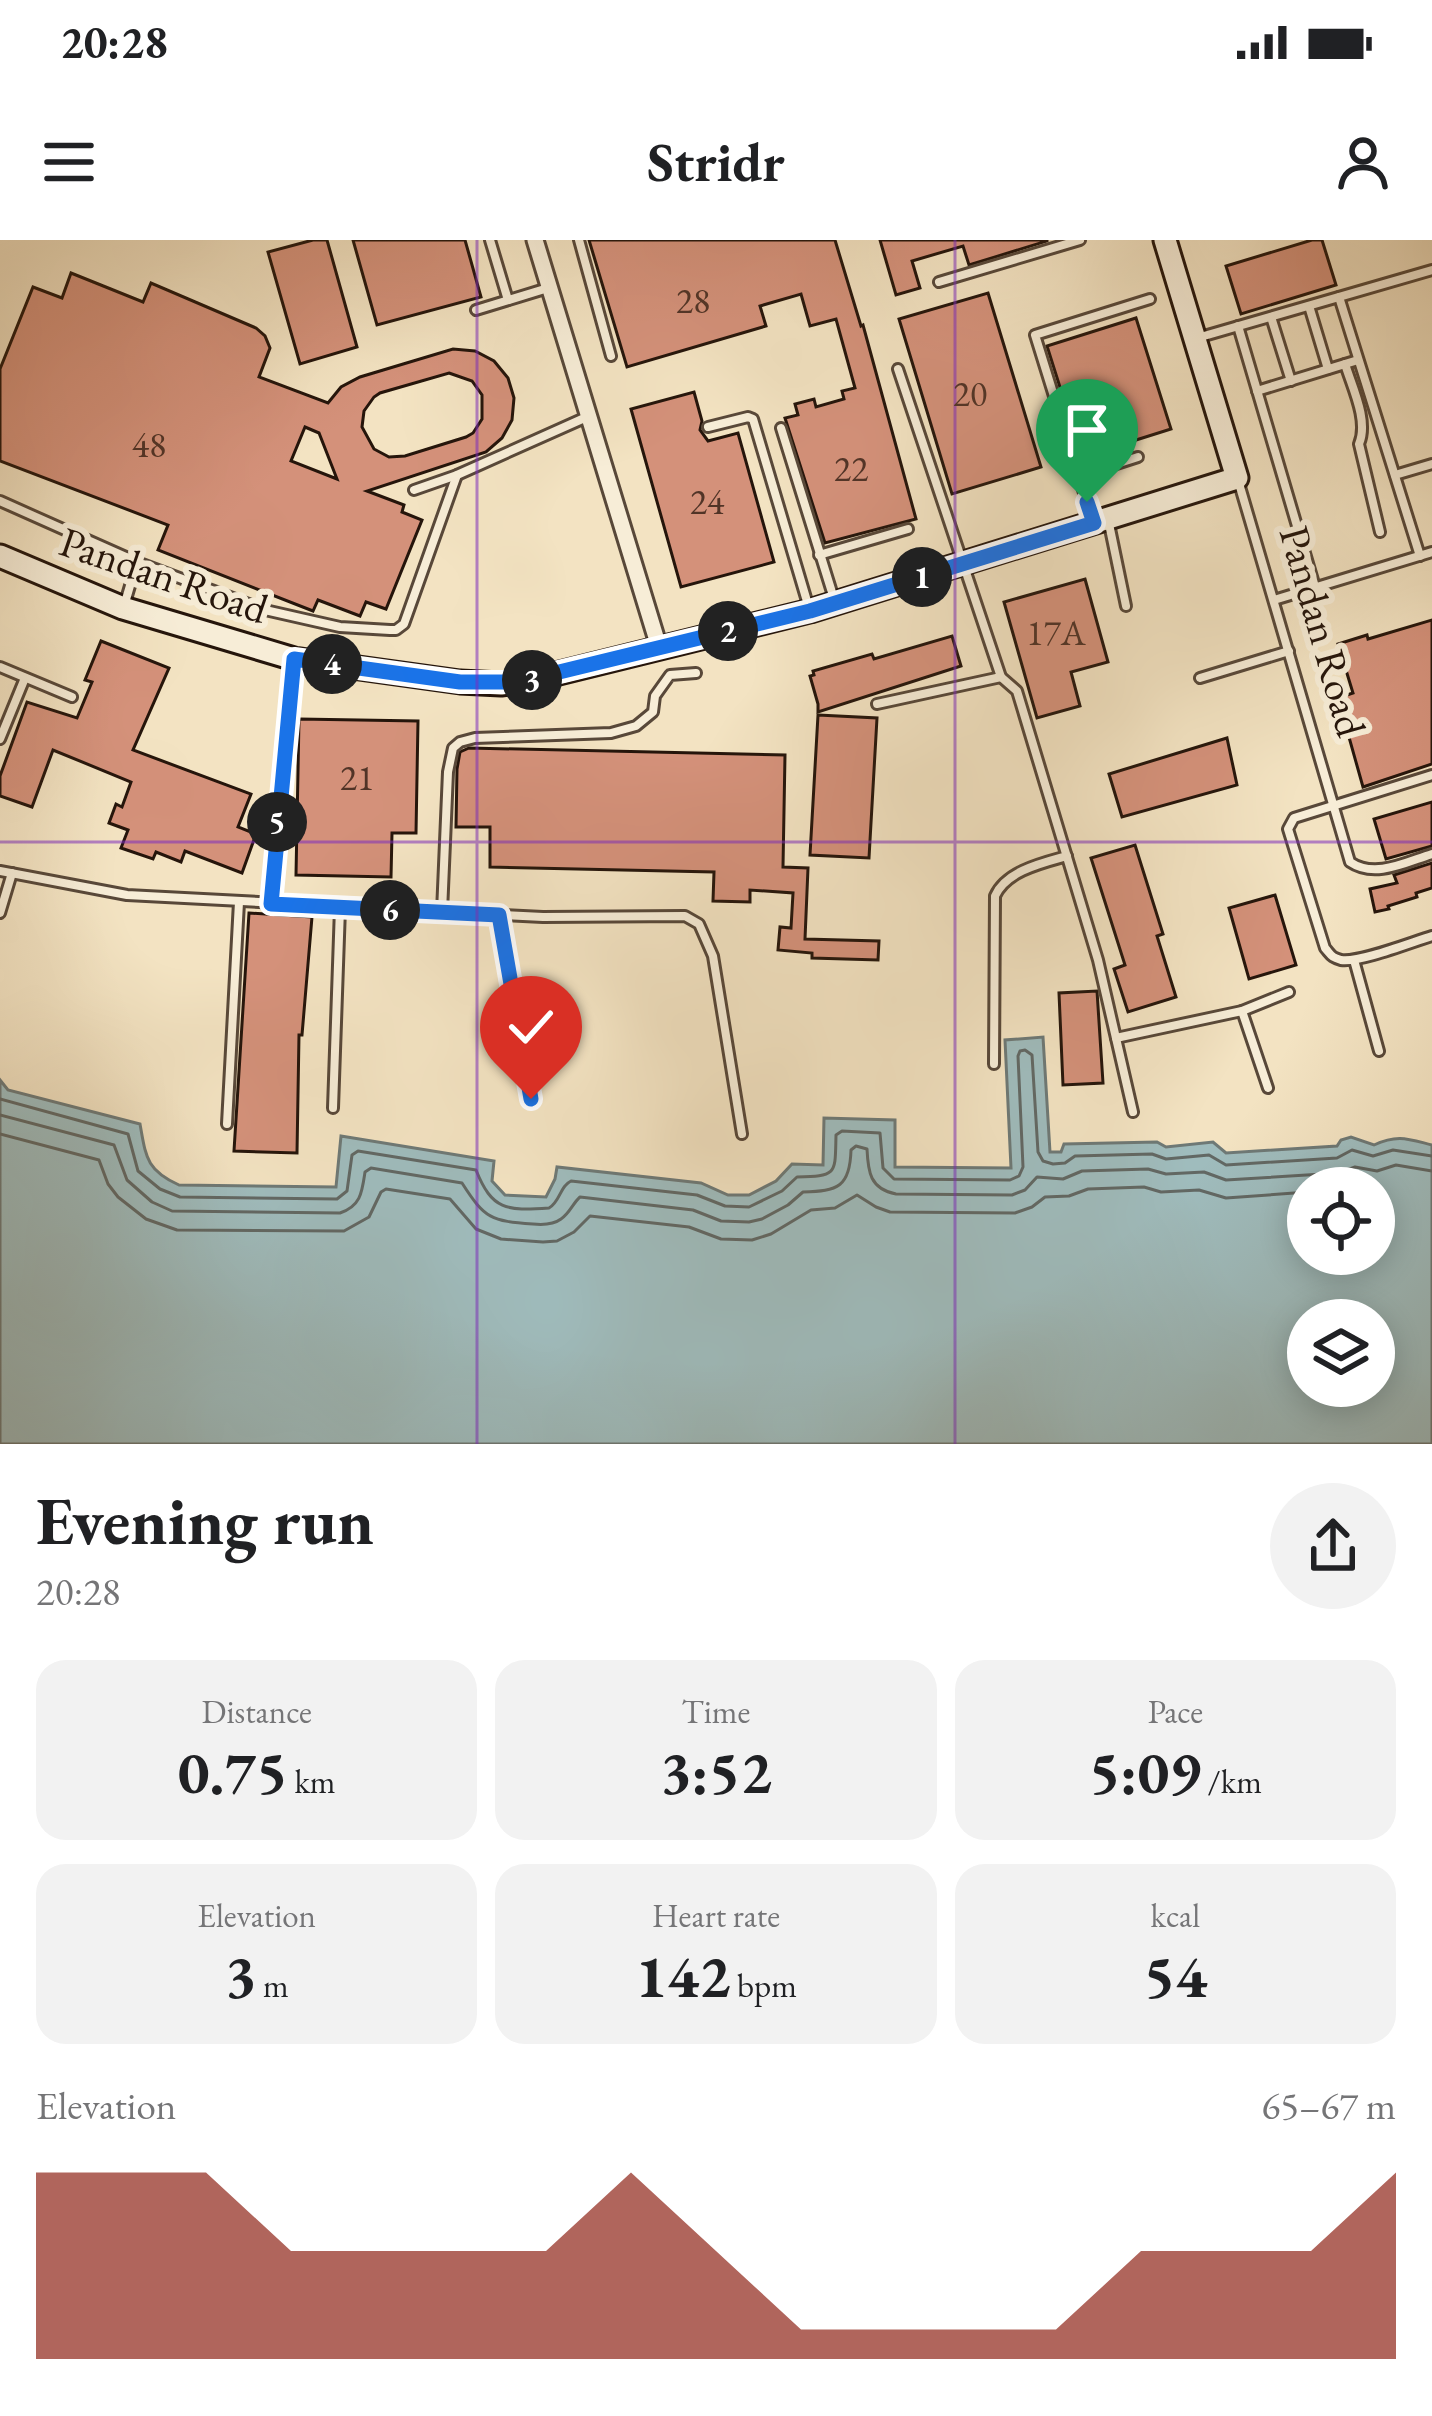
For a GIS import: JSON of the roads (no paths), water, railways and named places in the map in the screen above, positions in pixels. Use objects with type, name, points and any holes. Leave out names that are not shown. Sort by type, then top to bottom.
[{"type":"street","points":[[535,240],[659,647]]},
{"type":"street","name":"Pandan Road","points":[[0,556],[123,608],[294,659],[460,682],[531,680],[810,611],[1238,478],[1165,240]]},
{"type":"lane","points":[[490,240],[508,300]]},
{"type":"lane","points":[[579,240],[611,356]]},
{"type":"lane","points":[[939,282],[1080,240]]},
{"type":"lane","points":[[1195,338],[1432,270]]},
{"type":"lane","points":[[476,310],[549,288]]},
{"type":"lane","points":[[1339,297],[1420,556]]},
{"type":"lane","points":[[1126,606],[1035,335],[1150,299]]},
{"type":"lane","points":[[1309,306],[1328,369]]},
{"type":"lane","points":[[1271,317],[1291,380]]},
{"type":"lane","points":[[1238,326],[1315,587]]},
{"type":"lane","points":[[1257,391],[1358,359]]},
{"type":"lane","points":[[1345,364],[1361,422],[1359,444],[1380,532]]},
{"type":"lane","points":[[898,369],[1001,677],[1017,691],[1098,960],[1133,1112]]},
{"type":"lane","points":[[414,490],[458,476],[589,416]]},
{"type":"lane","points":[[708,427],[753,419],[810,611]]},
{"type":"lane","points":[[781,428],[835,604]]},
{"type":"lane","points":[[1079,476],[1138,457]]},
{"type":"lane","points":[[1395,475],[1432,464]]},
{"type":"lane","points":[[0,501],[136,562],[265,610],[340,627],[396,630],[404,624],[458,476]]},
{"type":"lane","name":"Pandan Road","points":[[1238,478],[1350,862],[1378,870],[1432,854]]},
{"type":"lane","points":[[819,555],[908,529]]},
{"type":"lane","points":[[1274,600],[1432,552]]},
{"type":"lane","points":[[123,608],[136,562]]},
{"type":"lane","points":[[1200,678],[1289,651]]},
{"type":"lane","points":[[271,904],[294,659]]},
{"type":"lane","points":[[0,668],[72,698]]},
{"type":"lane","points":[[442,912],[453,748],[475,737],[611,733],[636,726],[653,712],[655,696],[670,675],[696,673]]},
{"type":"lane","points":[[877,704],[1001,677]]},
{"type":"lane","points":[[0,739],[25,678]]},
{"type":"lane","points":[[1432,775],[1294,818],[1288,829],[1325,948],[1336,959],[1354,960],[1432,936]]},
{"type":"lane","points":[[994,1064],[995,896],[1000,884],[1036,865],[1067,856]]},
{"type":"lane","points":[[0,871],[127,895],[499,915],[685,916],[699,924],[713,956],[742,1134]]},
{"type":"lane","points":[[0,913],[12,874]]},
{"type":"lane","points":[[227,1124],[239,902]]},
{"type":"lane","points":[[333,1108],[340,908]]},
{"type":"lane","points":[[499,915],[531,1099]]},
{"type":"lane","points":[[1354,960],[1379,1052]]},
{"type":"lane","points":[[1116,1038],[1242,1011],[1289,992]]},
{"type":"lane","points":[[1242,1011],[1268,1088]]},
{"type":"water","points":[[1043,1037],[1050,1152],[1061,1152],[1064,1144],[1157,1142],[1166,1147],[1213,1142],[1226,1153],[1337,1146],[1351,1137],[1374,1145],[1409,1139],[1432,1145],[1432,1444],[0,1444],[0,1080],[8,1090],[140,1124],[149,1161],[179,1185],[336,1187],[341,1136],[494,1161],[492,1181],[505,1195],[546,1197],[557,1167],[701,1183],[728,1195],[749,1195],[776,1181],[792,1164],[823,1165],[824,1118],[895,1120],[895,1167],[1011,1168],[1005,1040]]}]
